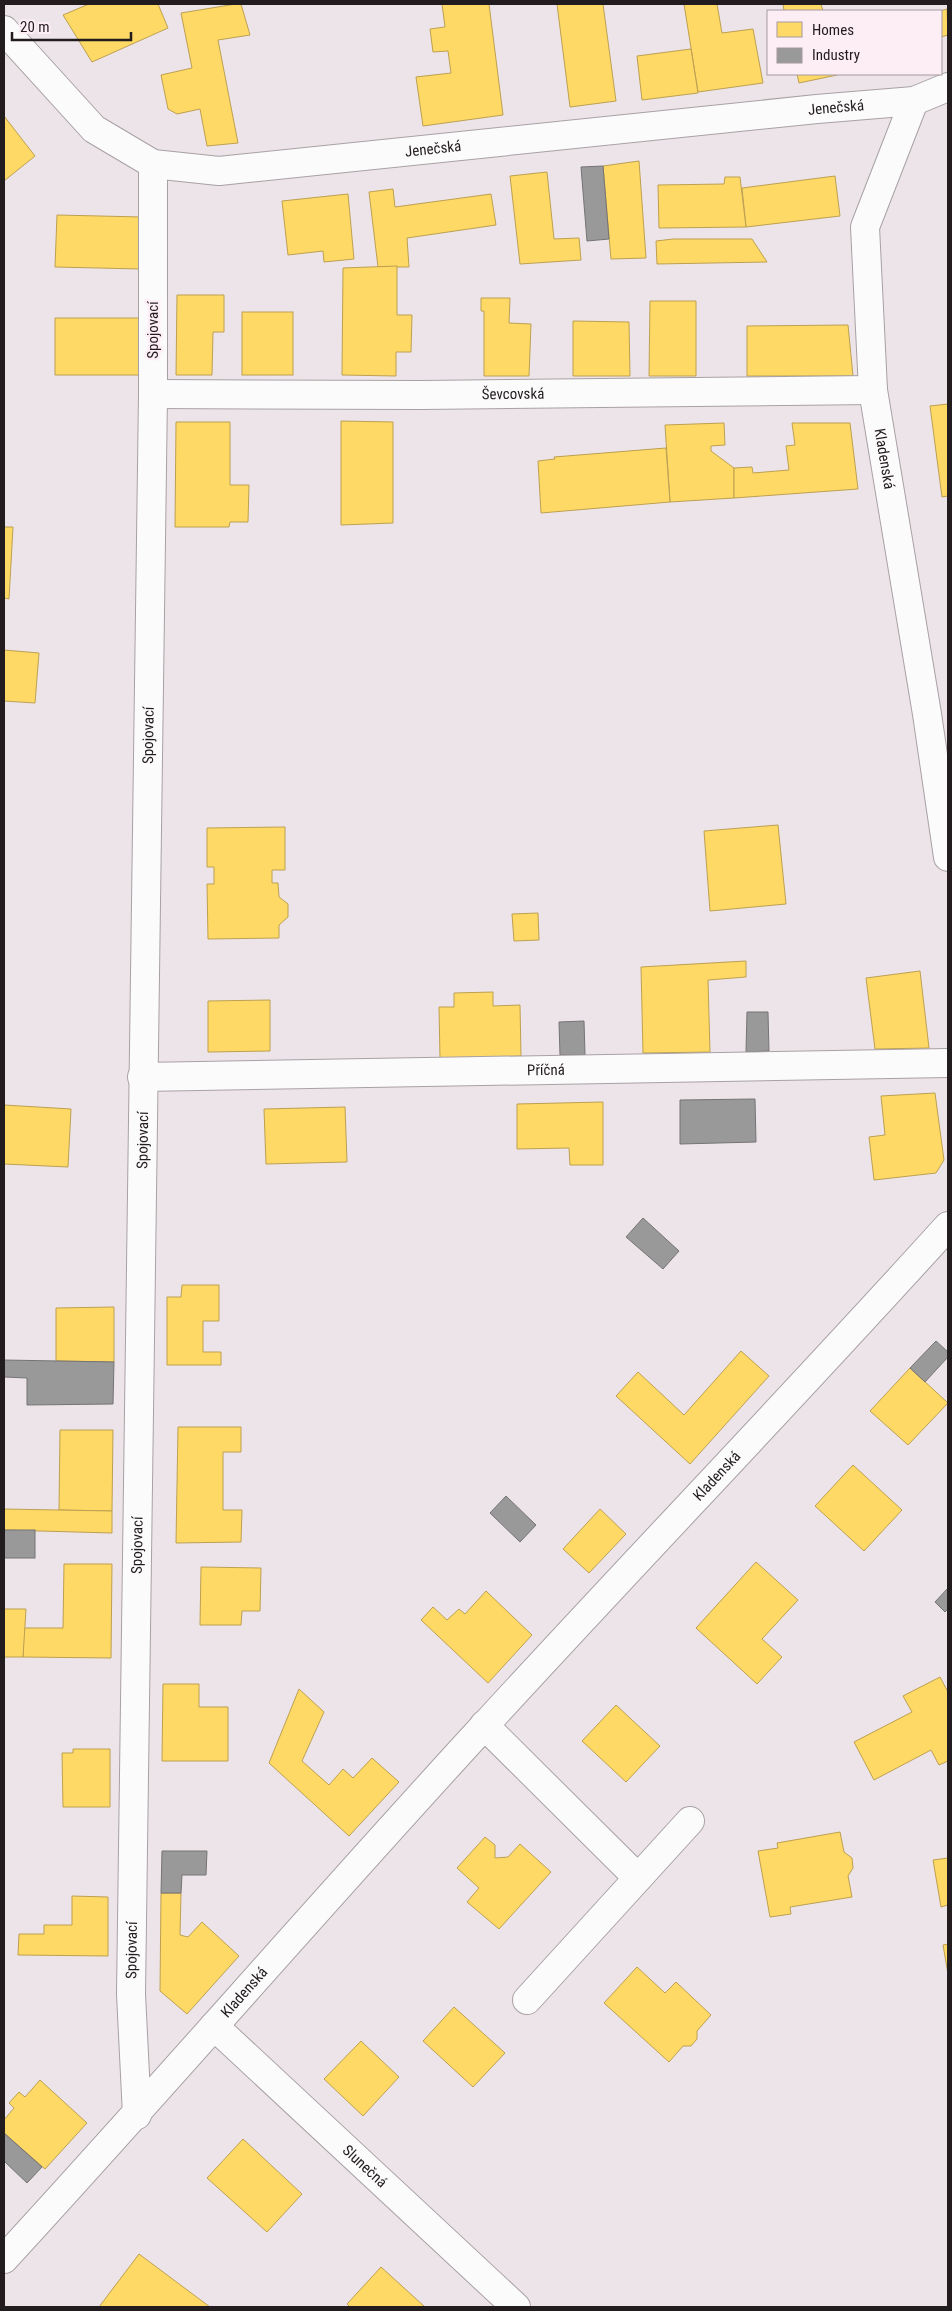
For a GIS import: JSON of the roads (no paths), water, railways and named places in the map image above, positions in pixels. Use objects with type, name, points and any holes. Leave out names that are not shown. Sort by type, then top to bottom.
[{"type":"street","name":"Jenečská","points":[[4,30],[94,129],[153,164],[219,171],[817,109],[914,101]]},
{"type":"street","points":[[914,101],[948,87]]},
{"type":"street","name":"Kladenská","points":[[914,101],[865,227],[872,390],[927,714],[948,857]]},
{"type":"street","name":"Spojovací","points":[[137,2115],[131,1994],[142,1077],[153,394],[153,164]]},
{"type":"street","name":"Ševcovská","points":[[153,394],[422,395],[872,390]]},
{"type":"street","name":"Příčná","points":[[142,1077],[948,1063]]},
{"type":"street","name":"Kladenská","points":[[4,2259],[137,2115],[214,2026],[484,1725],[948,1226]]},
{"type":"street","points":[[484,1725],[638,1878]]},
{"type":"street","points":[[527,2000],[690,1821]]},
{"type":"street","name":"Slunečná","points":[[214,2026],[516,2307]]}]
